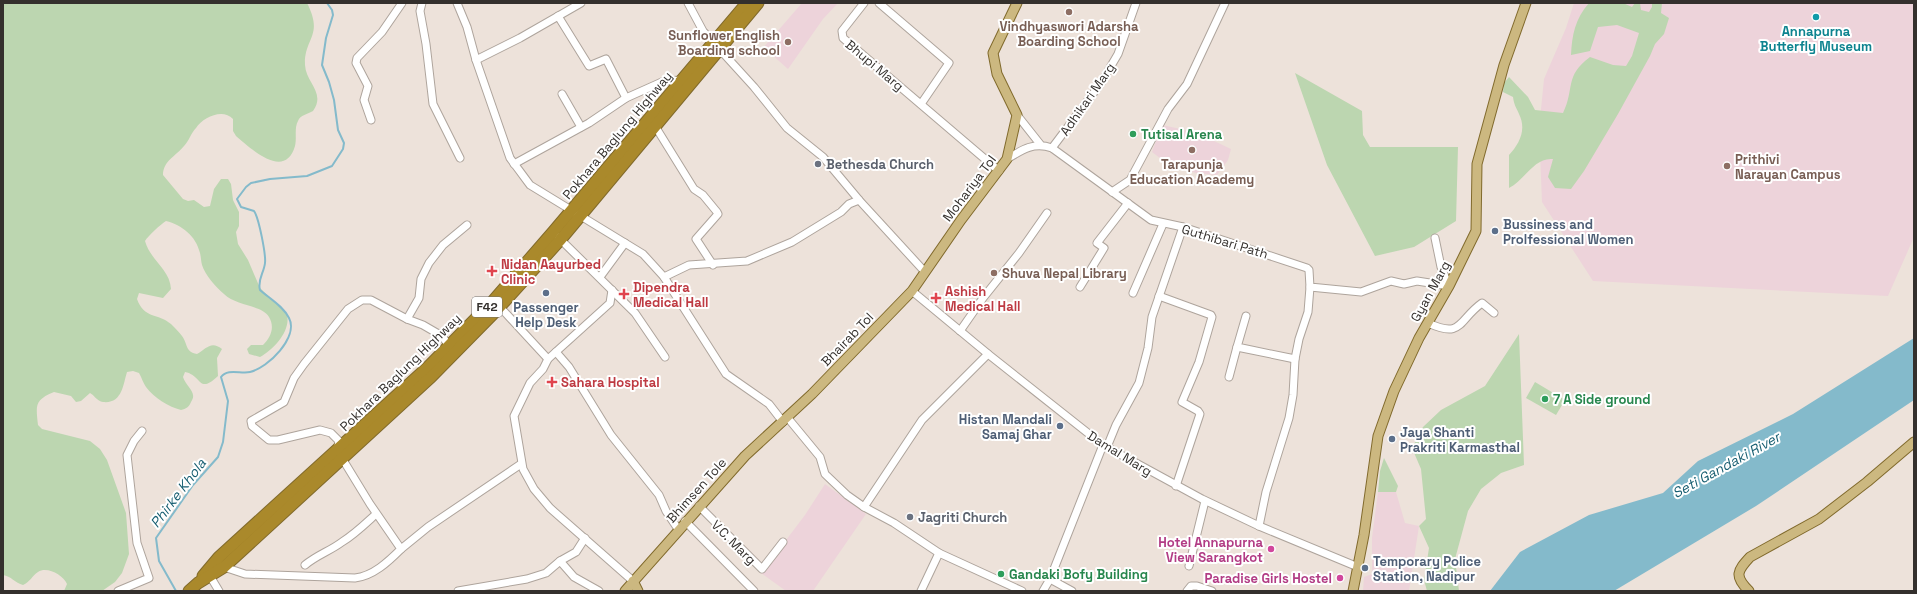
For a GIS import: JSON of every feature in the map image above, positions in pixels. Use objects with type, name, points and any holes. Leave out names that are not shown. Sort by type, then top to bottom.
[{"type":"highway","name":"Pokhara Baglung Highway","points":[[576,213],[655,126],[717,46],[747,3]]},
{"type":"highway","name":"Pokhara Baglung Highway","points":[[198,583],[219,557],[431,377],[500,307],[682,80],[758,3]]},
{"type":"highway","name":"Pokhara Baglung Highway","points":[[210,576],[224,567],[340,454],[557,236]]},
{"type":"highway","name":"F42","points":[[189,591],[198,583],[210,576]]},
{"type":"main road","points":[[1017,3],[993,53],[997,74],[1017,115]]},
{"type":"main road","name":"Gyan Marg","points":[[1353,591],[1378,436],[1394,391],[1419,338],[1449,286],[1476,230],[1477,164],[1504,65],[1526,3]]},
{"type":"main road","name":"Mohariya Tol","points":[[925,272],[1007,159],[1017,115]]},
{"type":"main road","name":"Bhairab Tol","points":[[785,420],[912,291],[925,272]]},
{"type":"main road","name":"Bhimsen Tole","points":[[625,591],[678,529],[745,456],[785,420]]},
{"type":"main road","points":[[1749,591],[1739,580],[1738,574],[1742,565],[1750,556],[1818,519],[1867,482],[1914,442]]},
{"type":"main road","points":[[633,581],[638,591]]},
{"type":"street","points":[[371,120],[364,100],[368,86],[356,63],[357,58],[382,32],[402,3]]},
{"type":"street","points":[[422,3],[420,11],[434,104],[460,158]]},
{"type":"street","points":[[457,3],[467,27],[476,60],[510,158],[530,185],[643,254],[664,277],[726,374],[769,404],[820,457],[825,474],[847,495],[940,553],[1022,591]]},
{"type":"street","points":[[476,60],[520,38],[581,3]]},
{"type":"street","points":[[688,3],[703,31],[754,87],[787,128],[823,158],[925,272]]},
{"type":"street","name":"Bhupi Marg","points":[[864,3],[842,31],[843,38],[999,171]]},
{"type":"street","points":[[879,3],[949,63],[920,104]]},
{"type":"street","name":"Adhikari Marg","points":[[1052,148],[1101,83],[1118,54],[1136,3]]},
{"type":"street","points":[[1112,192],[1130,180],[1168,109],[1187,84],[1225,3]]},
{"type":"street","points":[[558,16],[589,66],[606,59],[626,98]]},
{"type":"street","points":[[514,164],[581,127],[626,98],[664,81],[682,80]]},
{"type":"street","points":[[562,94],[581,127]]},
{"type":"street","points":[[1007,159],[1026,149],[1040,144],[1017,115]]},
{"type":"street","points":[[655,126],[694,189],[703,195],[718,214],[696,239],[713,264]]},
{"type":"street","name":"Guthibari Path","points":[[1040,144],[1052,148],[1151,220],[1163,224],[1183,227],[1307,268],[1309,270],[1310,287]]},
{"type":"street","points":[[664,277],[689,265],[747,261],[792,242],[841,212],[849,204],[859,200]]},
{"type":"street","points":[[1080,287],[1104,248],[1097,243],[1128,203]]},
{"type":"street","points":[[960,331],[983,298],[1019,253],[1047,213]]},
{"type":"street","points":[[1132,293],[1163,224]]},
{"type":"street","points":[[407,319],[418,298],[421,279],[430,263],[443,245],[467,225]]},
{"type":"street","points":[[1043,591],[1050,579],[1105,446],[1139,383],[1148,348],[1152,317],[1183,227]]},
{"type":"street","points":[[557,236],[635,313],[665,357]]},
{"type":"street","points":[[1435,238],[1441,267],[1449,286]]},
{"type":"street","points":[[600,277],[625,243]]},
{"type":"street","points":[[1258,526],[1266,492],[1289,418],[1293,395],[1295,359],[1299,339],[1308,312],[1310,287],[1361,292],[1391,281],[1404,284],[1417,281],[1449,286]]},
{"type":"street","points":[[612,290],[610,302],[548,359],[543,369],[530,383],[514,416],[521,464],[534,489],[550,508],[633,581]]},
{"type":"street","name":"Damal Marg","points":[[912,291],[988,354],[1105,446],[1205,501],[1258,526],[1358,567]]},
{"type":"street","points":[[1159,296],[1211,315],[1212,317],[1199,362],[1182,402],[1198,411],[1200,414],[1176,486]]},
{"type":"street","points":[[401,549],[376,514],[340,454],[339,441],[330,433],[325,430],[320,430],[275,441],[266,438],[252,426],[251,421],[284,402],[294,378],[348,309],[362,300],[371,300],[407,319],[423,325],[442,336],[449,346]]},
{"type":"street","points":[[1428,323],[1450,330],[1458,327],[1474,309],[1482,303],[1494,312]]},
{"type":"street","points":[[500,307],[548,359]]},
{"type":"street","points":[[1229,377],[1246,316]]},
{"type":"street","points":[[1237,347],[1295,359]]},
{"type":"street","points":[[556,352],[569,367],[611,435],[659,495],[666,511],[678,529]]},
{"type":"street","points":[[864,507],[922,420],[988,354]]},
{"type":"street","points":[[118,591],[149,578],[137,543],[127,454],[134,441],[142,431]]},
{"type":"street","points":[[224,567],[245,574],[366,577],[428,527],[521,464]]},
{"type":"street","points":[[1189,566],[1205,501]]},
{"type":"street","name":"V.C. Marg","points":[[699,506],[762,569],[783,542]]},
{"type":"street","points":[[305,565],[314,557],[341,543],[376,514]]},
{"type":"street","name":"V.C. Marg","points":[[686,521],[754,591]]},
{"type":"street","points":[[458,591],[527,579],[546,573],[560,561],[576,552],[585,538]]},
{"type":"street","points":[[921,591],[940,553]]},
{"type":"street","points":[[560,561],[574,577],[599,591]]},
{"type":"street","points":[[210,576],[218,591]]},
{"type":"street","points":[[1050,579],[1072,591]]},
{"type":"street","points":[[1187,591],[1191,586],[1198,586],[1212,591]]},
{"type":"shaded area","name":"Sunflower English Boarding school","points":[[802,3],[838,3],[823,19],[788,69],[763,48]]},
{"type":"shaded area","name":"Prithivi Narayan Campus","points":[[1574,3],[1914,3],[1914,237],[1888,296],[1593,281],[1542,202],[1539,129],[1544,79],[1566,28]]},
{"type":"shaded area","name":"Tarapunja Education Academy","points":[[1162,125],[1195,132],[1231,149],[1228,160],[1217,175],[1196,173],[1168,164],[1152,152]]},
{"type":"shaded area","points":[[825,484],[866,514],[813,591],[786,591],[761,573],[805,515]]},
{"type":"shaded area","points":[[1378,492],[1396,492],[1405,523],[1419,526],[1409,591],[1363,591],[1364,577],[1372,574],[1372,538]]},
{"type":"green space","points":[[3,3],[307,3],[314,23],[314,30],[305,56],[305,65],[308,77],[316,93],[316,105],[313,111],[299,119],[296,127],[295,146],[290,156],[284,161],[276,161],[267,159],[258,154],[236,136],[233,131],[233,119],[224,114],[219,114],[208,117],[199,124],[186,144],[170,159],[165,166],[163,175],[183,199],[188,201],[194,200],[204,207],[210,206],[214,189],[221,179],[228,179],[231,184],[233,200],[239,212],[239,226],[236,232],[238,244],[248,260],[260,288],[287,314],[288,320],[284,333],[280,339],[271,349],[260,357],[249,354],[247,349],[251,345],[263,345],[268,339],[272,328],[269,317],[261,310],[229,298],[221,291],[211,281],[203,269],[198,247],[192,236],[178,225],[166,221],[145,241],[151,254],[164,270],[170,282],[171,289],[163,298],[139,293],[137,299],[143,310],[147,313],[171,324],[182,336],[187,347],[193,353],[197,354],[212,345],[218,346],[222,349],[217,358],[218,376],[207,384],[203,384],[195,377],[185,372],[183,377],[184,381],[192,392],[193,398],[186,408],[181,410],[172,407],[157,398],[146,387],[139,373],[133,371],[127,372],[121,393],[114,400],[109,402],[103,402],[90,393],[81,401],[76,402],[71,396],[54,392],[43,398],[38,404],[38,425],[42,429],[90,441],[100,449],[107,460],[126,513],[129,554],[122,573],[115,582],[102,591],[64,591],[67,584],[62,577],[54,572],[46,570],[38,572],[23,585],[3,575]]},
{"type":"green space","points":[[1589,3],[1623,3],[1632,7],[1635,3],[1640,3],[1641,10],[1649,12],[1652,7],[1652,3],[1662,3],[1661,13],[1669,18],[1664,34],[1655,44],[1618,114],[1584,171],[1571,189],[1555,188],[1548,177],[1553,159],[1546,159],[1535,165],[1509,188],[1509,155],[1519,141],[1522,126],[1513,97],[1503,92],[1504,83],[1509,77],[1528,97],[1535,110],[1563,113],[1567,104],[1571,83],[1576,70],[1590,57],[1613,65],[1626,66],[1632,56],[1639,33],[1617,25],[1598,27],[1590,51],[1571,55],[1572,41],[1577,21]]},
{"type":"green space","points":[[1295,73],[1362,111],[1363,135],[1370,147],[1458,147],[1456,221],[1414,247],[1375,256],[1327,165]]},
{"type":"green space","points":[[1519,334],[1524,465],[1501,473],[1481,489],[1468,511],[1455,559],[1459,591],[1427,591],[1424,580],[1429,548],[1419,526],[1426,519],[1421,469],[1412,448],[1423,427],[1441,410],[1485,386]]},
{"type":"green space","name":"7 A Side ground","points":[[1535,382],[1565,400],[1556,415],[1526,398]]},
{"type":"green space","points":[[1384,458],[1398,486],[1396,492],[1378,492],[1380,471]]},
{"type":"water","name":"Seti Gandaki River","points":[[1914,338],[1914,400],[1756,506],[1614,591],[1490,591],[1520,552],[1589,515],[1663,493],[1698,461],[1793,414]]},
{"type":"waterway","name":"Phirke Khola","points":[[176,591],[159,561],[156,538],[193,485],[218,457],[223,442],[228,401],[221,377],[224,374],[231,372],[250,372],[265,365],[280,351],[290,334],[291,326],[289,318],[280,306],[260,290],[259,283],[265,259],[258,221],[254,211],[241,207],[237,199],[251,183],[270,179],[307,176],[332,166],[343,149],[344,143],[338,130],[334,100],[322,65],[326,38],[333,15],[332,10],[327,3]]},
{"type":"place","name":"Vindhyaswori Adarsha Boarding School","points":[[1069,12]]},
{"type":"place","name":"Annapurna Butterfly Museum","points":[[1816,17]]},
{"type":"place","name":"Sunflower English Boarding school","points":[[788,42]]},
{"type":"place","name":"Tutisal Arena","points":[[1133,134]]},
{"type":"place","name":"Tarapunja Education Academy","points":[[1192,150]]},
{"type":"place","name":"Bethesda Church","points":[[818,164]]},
{"type":"place","name":"Prithivi Narayan Campus","points":[[1727,166]]},
{"type":"place","name":"Bussiness and Prolfessional Women","points":[[1495,231]]},
{"type":"place","name":"Nidan Aayurbed Clinic","points":[[492,271]]},
{"type":"place","name":"Shuva Nepal Library","points":[[994,273]]},
{"type":"place","name":"Passenger Help Desk","points":[[546,293]]},
{"type":"place","name":"Dipendra Medical Hall","points":[[624,294]]},
{"type":"place","name":"Ashish Medical Hall","points":[[936,298]]},
{"type":"place","name":"Sahara Hospital","points":[[552,382]]},
{"type":"place","name":"7 A Side ground","points":[[1545,399]]},
{"type":"place","name":"Histan Mandali Samaj Ghar","points":[[1060,426]]},
{"type":"place","name":"Jaya Shanti Prakriti Karmasthal","points":[[1392,439]]},
{"type":"place","name":"Jagriti Church","points":[[910,517]]},
{"type":"place","name":"Hotel Annapurna View Sarangkot","points":[[1271,549]]},
{"type":"place","name":"Temporary Police Station, Nadipur","points":[[1365,568]]},
{"type":"place","name":"Gandaki Bofy Building","points":[[1001,574]]},
{"type":"place","name":"Paradise Girls Hostel","points":[[1340,578]]}]
